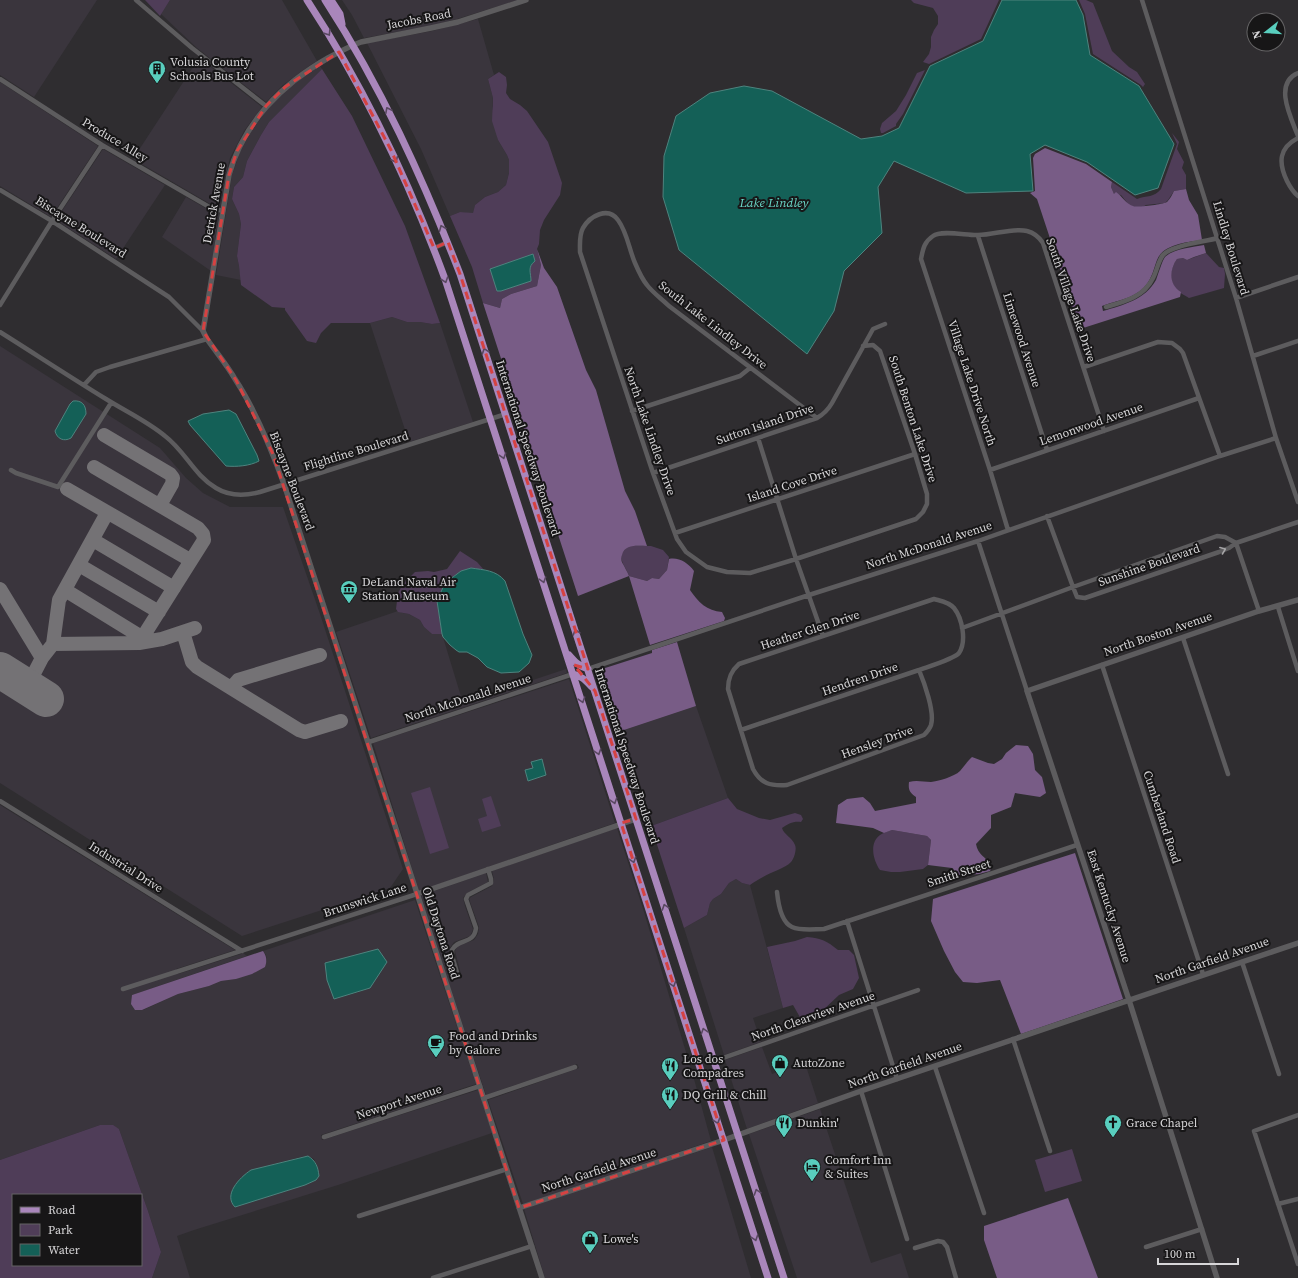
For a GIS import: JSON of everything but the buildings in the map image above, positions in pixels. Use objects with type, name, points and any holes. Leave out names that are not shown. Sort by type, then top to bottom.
[{"type":"main road","points":[[307,0],[339,52],[373,114],[391,150],[434,248],[456,310],[769,1276]]},
{"type":"main road","name":"International Speedway Boulevard","points":[[325,0],[372,78],[432,202],[448,242],[506,414],[784,1278]]},
{"type":"main road","points":[[331,0],[340,14],[343,30]]},
{"type":"main road","points":[[566,652],[581,667],[588,669]]},
{"type":"main road","points":[[573,674],[585,679],[595,691]]},
{"type":"street","points":[[136,0],[192,48],[266,106]]},
{"type":"street","name":"Jacobs Road","points":[[339,52],[361,42],[458,22],[526,0]]},
{"type":"street","name":"Lindley Boulevard","points":[[1142,0],[1218,238],[1276,438],[1298,502]]},
{"type":"street","name":"Detrick Avenue","points":[[203,332],[229,175],[233,159],[247,132],[266,106],[285,87],[311,68],[339,52]]},
{"type":"street","points":[[1298,73],[1289,80],[1285,88],[1284,97],[1298,137],[1286,146],[1281,158],[1284,174],[1293,191],[1298,196]]},
{"type":"street","name":"Produce Alley","points":[[0,79],[102,145],[211,208],[223,211]]},
{"type":"street","points":[[0,305],[52,221],[102,145]]},
{"type":"street","name":"Biscayne Boulevard","points":[[0,190],[52,221],[169,297],[203,332],[206,339],[227,366],[239,386],[273,454],[321,595]]},
{"type":"street","name":"South Lake Lindley Drive","points":[[605,213],[611,214],[618,219],[635,264],[647,285],[669,306],[817,418]]},
{"type":"street","name":"North Lake Lindley Drive","points":[[605,213],[594,216],[583,228],[580,240],[580,252],[653,473],[677,539],[686,552],[707,567],[727,572],[750,573],[916,519],[923,512]]},
{"type":"street","name":"South Village Lake Drive","points":[[978,236],[1026,230],[1038,236],[1043,243],[1104,431]]},
{"type":"street","name":"Village Lake Drive North","points":[[978,236],[942,233],[934,235],[925,242],[921,259],[990,470],[1008,530]]},
{"type":"street","name":"Limewood Avenue","points":[[978,236],[1047,450]]},
{"type":"street","points":[[1106,308],[1127,301],[1148,287],[1163,255],[1175,248],[1218,238]]},
{"type":"street","points":[[434,248],[448,242]]},
{"type":"street","points":[[1236,298],[1298,277]]},
{"type":"street","name":"Sutton Island Drive","points":[[653,473],[817,418],[828,411],[873,329],[885,324]]},
{"type":"street","name":"Flightline Boulevard","points":[[0,332],[166,436],[203,478],[215,488],[237,495],[250,495],[506,414]]},
{"type":"street","points":[[84,386],[96,372],[206,339]]},
{"type":"street","points":[[1253,356],[1298,341]]},
{"type":"street","points":[[1084,367],[1158,342],[1172,343],[1183,353],[1220,456]]},
{"type":"street","name":"South Benton Lake Drive","points":[[863,346],[873,345],[880,351],[927,494],[927,504],[923,512]]},
{"type":"street","points":[[632,411],[740,376],[750,368]]},
{"type":"street","name":"Lemonwood Avenue","points":[[990,470],[1199,398]]},
{"type":"street","points":[[11,470],[58,487],[111,402]]},
{"type":"street","points":[[758,438],[796,559],[823,636]]},
{"type":"street","name":"North McDonald Avenue","points":[[588,669],[809,595],[978,541],[1220,456],[1276,438]]},
{"type":"street","name":"Island Cove Drive","points":[[675,533],[915,454]]},
{"type":"street","points":[[1047,516],[1072,587]]},
{"type":"street","name":"Sunshine Boulevard","points":[[1072,587],[1078,597],[1085,598],[1224,550],[1236,543],[1298,522]]},
{"type":"street","name":"Sunshine Boulevard","points":[[1001,614],[1072,587],[1217,536],[1225,537],[1236,543]]},
{"type":"street","name":"East Kentucky Avenue","points":[[978,541],[1129,1000],[1217,1278]]},
{"type":"street","points":[[1236,543],[1259,611]]},
{"type":"street","name":"Old Daytona Road","points":[[321,595],[542,1278]]},
{"type":"street","name":"Heather Glen Drive","points":[[768,784],[757,776],[754,769],[728,689],[730,676],[733,669],[740,664],[934,599],[944,601],[953,608],[960,620],[962,628]]},
{"type":"street","name":"North Boston Avenue","points":[[1027,691],[1259,611],[1278,607],[1298,600]]},
{"type":"street","points":[[1278,607],[1298,671]]},
{"type":"street","points":[[962,628],[1001,614]]},
{"type":"street","name":"Hendren Drive","points":[[741,730],[942,662],[958,654],[963,644],[962,628]]},
{"type":"street","points":[[1183,638],[1228,774]]},
{"type":"street","name":"Cumberland Road","points":[[1102,665],[1204,974]]},
{"type":"street","name":"Hensley Drive","points":[[768,784],[777,786],[787,784],[924,735],[931,725],[933,715],[919,670]]},
{"type":"street","name":"North McDonald Avenue","points":[[369,742],[573,674]]},
{"type":"street","name":"Industrial Drive","points":[[0,801],[242,951]]},
{"type":"street","name":"Brunswick Lane","points":[[123,989],[417,894],[636,819]]},
{"type":"street","name":"Smith Street","points":[[777,892],[778,906],[786,922],[792,927],[806,930],[824,929],[1077,845]]},
{"type":"street","points":[[458,976],[452,956],[452,950],[457,944],[472,938],[476,928],[466,899],[468,895],[490,883],[491,879],[488,869]]},
{"type":"street","points":[[847,921],[897,1079]]},
{"type":"street","name":"North Garfield Avenue","points":[[519,1208],[724,1140],[861,1091],[1298,943]]},
{"type":"street","points":[[1242,962],[1279,1074]]},
{"type":"street","name":"North Clearview Avenue","points":[[714,1061],[918,990]]},
{"type":"street","points":[[1013,1040],[1050,1151]]},
{"type":"street","points":[[484,1098],[575,1067]]},
{"type":"street","points":[[935,1067],[984,1212]]},
{"type":"street","name":"Newport Avenue","points":[[324,1137],[480,1086]]},
{"type":"street","points":[[861,1091],[907,1239]]},
{"type":"street","points":[[1298,1115],[1254,1131],[1298,1264]]},
{"type":"street","points":[[360,1216],[507,1169]]},
{"type":"street","points":[[1278,1204],[1298,1199]]},
{"type":"street","points":[[1146,1247],[1202,1229]]},
{"type":"street","points":[[915,1248],[938,1241],[943,1242],[947,1247],[956,1278]]},
{"type":"street","points":[[433,1278],[532,1246]]},
{"type":"highlighted area","points":[[339,52],[391,150],[434,248],[448,242],[460,274],[588,669],[574,665],[595,691],[636,819],[621,823],[724,1140],[519,1208],[273,454],[236,380],[203,331],[229,175],[237,151],[266,106],[285,87]]},
{"type":"shaded area","points":[[0,0],[97,0],[34,97],[0,75]]},
{"type":"shaded area","points":[[170,0],[282,0],[317,61],[283,85],[266,102],[197,48],[161,14]]},
{"type":"shaded area","points":[[342,0],[518,0],[431,26],[364,38]]},
{"type":"shaded area","points":[[478,19],[494,75],[488,79],[493,98],[492,106],[498,140],[509,160],[509,173],[506,185],[498,192],[485,197],[475,205],[473,214],[460,212],[450,216],[421,149],[367,43],[432,31]]},
{"type":"shaded area","points":[[199,58],[262,107],[244,131],[230,158],[220,207],[212,205],[133,159]]},
{"type":"shaded area","points":[[320,66],[322,69],[269,122],[247,161],[243,177],[234,187],[232,199],[239,214],[241,224],[237,256],[241,280],[216,275],[232,175],[240,152],[250,133],[268,108],[287,89],[312,70]]},
{"type":"shaded area","points":[[0,82],[98,146],[51,217],[0,186]]},
{"type":"shaded area","points":[[1045,148],[1086,164],[1112,182],[1111,187],[1114,194],[1116,192],[1128,204],[1133,206],[1165,203],[1169,200],[1174,191],[1186,189],[1189,200],[1198,215],[1202,240],[1176,245],[1165,250],[1157,260],[1150,279],[1142,290],[1126,298],[1102,306],[1103,311],[1126,304],[1140,297],[1156,280],[1165,257],[1178,250],[1204,245],[1206,253],[1187,260],[1183,258],[1177,259],[1174,263],[1172,281],[1181,292],[1180,297],[1080,329],[1037,199],[1030,193],[1035,191],[1033,158],[1035,154]]},
{"type":"shaded area","points":[[103,149],[165,185],[116,259],[56,220]]},
{"type":"shaded area","points":[[186,197],[209,210],[219,213],[211,271],[162,237]]},
{"type":"shaded area","points":[[537,249],[544,268],[557,287],[586,370],[596,390],[625,491],[635,511],[647,546],[632,546],[624,551],[622,561],[629,576],[578,596],[483,303],[500,308],[502,299],[511,294],[537,286],[541,265]]},
{"type":"shaded area","points":[[392,317],[407,322],[432,324],[440,323],[473,422],[409,442],[370,323]]},
{"type":"shaded area","points":[[0,346],[160,448],[186,478],[203,493],[230,507],[283,507],[320,614],[403,869],[390,888],[242,936],[0,783]]},
{"type":"shaded area","points":[[669,559],[683,561],[694,571],[690,590],[707,608],[722,612],[725,618],[724,621],[650,645],[629,576],[647,581],[652,578],[659,579],[667,570]]},
{"type":"shaded area","points":[[398,611],[409,614],[420,620],[424,627],[432,634],[442,634],[463,703],[566,669],[567,673],[371,738],[336,632]]},
{"type":"shaded area","points":[[677,642],[696,706],[621,731],[602,669],[652,653],[652,650]]},
{"type":"shaded area","points":[[569,679],[615,823],[419,891],[373,743]]},
{"type":"shaded area","points":[[696,706],[728,798],[651,826],[621,731]]},
{"type":"shaded area","points":[[1016,745],[1028,746],[1033,754],[1035,770],[1042,777],[1046,793],[1040,797],[1015,793],[1011,807],[991,815],[991,828],[976,844],[980,853],[992,866],[990,871],[979,874],[957,876],[952,868],[928,865],[931,840],[927,836],[892,830],[884,833],[873,828],[836,823],[838,805],[847,799],[863,797],[870,803],[875,811],[916,803],[916,797],[909,789],[909,782],[931,782],[950,777],[960,771],[972,757],[994,764],[1002,759],[1006,753]]},
{"type":"shaded area","points":[[0,805],[235,950],[176,969],[178,974],[243,953],[247,956],[132,995],[143,1010],[178,994],[209,986],[221,981],[236,979],[267,961],[266,955],[263,951],[415,900],[476,1084],[321,1135],[322,1140],[478,1090],[492,1133],[338,1185],[177,1236],[190,1278],[152,1278],[161,1252],[148,1211],[119,1129],[100,1125],[0,1160]],"holes":[[[356,955],[370,988],[334,999],[325,963]],[[308,1156],[314,1159],[318,1168],[305,1185],[235,1207],[251,1170],[301,1157]]]},
{"type":"shaded area","points":[[617,828],[644,912],[711,1141],[523,1204],[488,1100],[579,1068],[577,1064],[486,1095],[420,896],[486,873],[488,882],[467,893],[463,898],[473,929],[472,932],[470,936],[454,942],[449,949],[449,957],[456,979],[462,978],[455,951],[458,946],[474,940],[478,934],[479,927],[469,899],[492,886],[494,879],[492,871]]},
{"type":"shaded area","points":[[1075,853],[1123,999],[1021,1034],[1000,980],[977,983],[963,982],[955,972],[931,921],[933,899]]},
{"type":"shaded area","points":[[736,879],[742,883],[750,885],[783,1008],[753,1018],[761,1042],[724,1055],[684,928],[707,915],[710,903],[713,899],[721,894],[729,883]]},
{"type":"shaded area","points":[[263,951],[266,959],[265,967],[252,974],[236,979],[221,981],[209,986],[178,994],[142,1010],[135,1010],[131,1004],[132,995]]},
{"type":"shaded area","points":[[762,1047],[772,1074],[805,1063],[818,1103],[747,1129],[725,1060]]},
{"type":"shaded area","points":[[820,1109],[871,1263],[901,1253],[909,1278],[797,1278],[749,1134]]},
{"type":"shaded area","points":[[712,1147],[751,1278],[545,1278],[524,1209]]},
{"type":"shaded area","points":[[1068,1198],[1098,1278],[997,1278],[984,1240],[984,1226]]},
{"type":"green space","points":[[145,0],[170,0],[160,16]]},
{"type":"green space","points":[[911,0],[999,0],[981,39],[929,64],[923,62],[929,54],[931,37],[938,24],[938,16],[933,8],[914,3]]},
{"type":"green space","points":[[1079,0],[1086,0],[1093,3],[1112,51],[1129,67],[1137,72],[1145,84],[1143,87],[1093,54],[1085,14]]},
{"type":"green space","points":[[322,69],[352,116],[405,226],[440,323],[432,324],[407,322],[392,317],[370,323],[331,323],[321,333],[316,343],[307,341],[285,308],[272,307],[241,285],[237,256],[241,224],[239,214],[232,199],[234,187],[243,177],[247,161],[269,122]]},
{"type":"green space","points":[[925,70],[896,126],[881,133],[880,129],[882,123],[896,111],[917,73]]},
{"type":"green space","points":[[499,72],[506,77],[506,93],[510,99],[527,111],[548,142],[562,183],[560,195],[544,220],[540,230],[537,249],[541,265],[537,286],[511,294],[502,299],[500,308],[483,303],[472,267],[450,216],[460,212],[473,213],[475,205],[485,197],[498,192],[506,185],[509,173],[509,160],[498,140],[492,121],[493,98],[488,79]]},
{"type":"green space","points":[[1172,133],[1179,142],[1177,149],[1184,162],[1182,168],[1186,175],[1186,189],[1174,191],[1165,203],[1146,205],[1141,208],[1129,205],[1121,195],[1114,194],[1111,187],[1112,182],[1137,199],[1156,194],[1161,189],[1177,144]]},
{"type":"green space","points":[[1206,253],[1219,267],[1224,268],[1224,288],[1189,298],[1179,292],[1172,282],[1171,274],[1173,266],[1177,259],[1183,258],[1187,260]]},
{"type":"green space","points":[[629,546],[651,546],[663,550],[669,557],[667,570],[659,579],[652,578],[647,581],[629,576],[621,557]]},
{"type":"green space","points":[[460,551],[477,562],[484,570],[471,568],[461,571],[445,583],[437,601],[442,634],[432,634],[424,627],[420,620],[409,614],[398,612],[396,609],[398,593],[403,584],[415,572],[434,572],[447,569]]},
{"type":"green space","points":[[430,787],[449,848],[430,854],[411,793]]},
{"type":"green space","points":[[491,796],[501,826],[482,832],[478,819],[487,816],[482,799]]},
{"type":"green space","points":[[728,798],[737,809],[759,818],[770,820],[795,813],[801,815],[803,819],[801,822],[791,823],[782,828],[795,845],[796,849],[794,856],[791,862],[785,866],[750,885],[742,883],[736,879],[729,883],[721,894],[710,903],[707,915],[684,928],[651,826]]},
{"type":"green space","points":[[892,830],[927,836],[931,840],[928,865],[923,869],[900,872],[880,870],[874,857],[874,842],[880,835]]},
{"type":"green space","points":[[807,937],[824,940],[838,950],[849,950],[854,955],[859,978],[853,989],[839,995],[820,1013],[812,1018],[801,1019],[793,1005],[783,1008],[767,947]]},
{"type":"green space","points":[[100,1125],[113,1125],[119,1129],[142,1194],[12,1194],[12,1266],[142,1266],[142,1194],[161,1252],[152,1278],[0,1278],[0,1160]]},
{"type":"green space","points":[[1072,1149],[1082,1181],[1045,1192],[1035,1160]]},
{"type":"water","name":"Lake Lindley","points":[[1002,0],[1076,0],[1083,15],[1090,55],[1139,86],[1174,144],[1158,188],[1135,195],[1087,162],[1045,145],[1030,154],[1033,191],[966,193],[894,161],[878,187],[882,233],[844,271],[834,311],[807,354],[679,250],[663,197],[664,156],[676,116],[710,93],[744,86],[772,91],[861,139],[882,136],[899,128],[930,66],[983,41]]},
{"type":"water","points":[[533,254],[535,261],[530,268],[531,281],[497,291],[490,269]]},
{"type":"water","points":[[73,401],[79,401],[83,404],[86,414],[71,438],[63,440],[57,436],[55,431]]},
{"type":"water","points":[[229,410],[236,414],[259,461],[243,466],[226,466],[188,421],[203,414]]},
{"type":"water","points":[[471,568],[494,573],[505,581],[523,634],[532,655],[529,663],[519,672],[501,673],[487,667],[478,658],[467,652],[459,652],[456,650],[443,637],[437,601],[445,583],[461,571]]},
{"type":"water","points":[[542,759],[546,775],[528,781],[525,770],[533,768],[531,762]]},
{"type":"water","points":[[378,949],[387,962],[370,988],[334,999],[327,980],[325,963]]},
{"type":"water","points":[[308,1156],[315,1162],[317,1167],[319,1176],[316,1180],[305,1185],[235,1207],[231,1197],[234,1187],[242,1177],[251,1170]]},
{"type":"taxiway","points":[[104,435],[170,474],[173,478],[172,484],[160,505]]},
{"type":"taxiway","points":[[94,467],[198,528],[203,534],[204,540],[139,643]]},
{"type":"taxiway","points":[[67,489],[190,560]]},
{"type":"taxiway","points":[[53,644],[59,600],[107,513]]},
{"type":"taxiway","points":[[93,540],[174,588]]},
{"type":"taxiway","points":[[79,565],[159,612]]},
{"type":"taxiway","points":[[0,589],[42,658],[27,687]]},
{"type":"taxiway","points":[[65,590],[143,638]]},
{"type":"taxiway","points":[[42,658],[53,644],[139,643],[162,639],[195,628]]},
{"type":"taxiway","points":[[183,632],[192,662],[197,667],[299,730],[305,732],[341,721]]},
{"type":"taxiway","points":[[231,688],[238,680],[320,655]]},
{"type":"runway","points":[[0,670],[46,699]]},
{"type":"place","name":"Volusia County Schools Bus Lot","points":[[157,84]]},
{"type":"place","name":"DeLand Naval Air Station Museum","points":[[349,604]]},
{"type":"place","name":"Food and Drinks by Galore","points":[[436,1058]]},
{"type":"place","name":"AutoZone","points":[[780,1078]]},
{"type":"place","name":"Los dos Compadres","points":[[670,1081]]},
{"type":"place","name":"DQ Grill & Chill","points":[[670,1110]]},
{"type":"place","name":"Dunkin'","points":[[784,1138]]},
{"type":"place","name":"Grace Chapel","points":[[1113,1138]]},
{"type":"place","name":"Comfort Inn & Suites","points":[[812,1182]]},
{"type":"place","name":"Lowe's","points":[[590,1254]]}]
